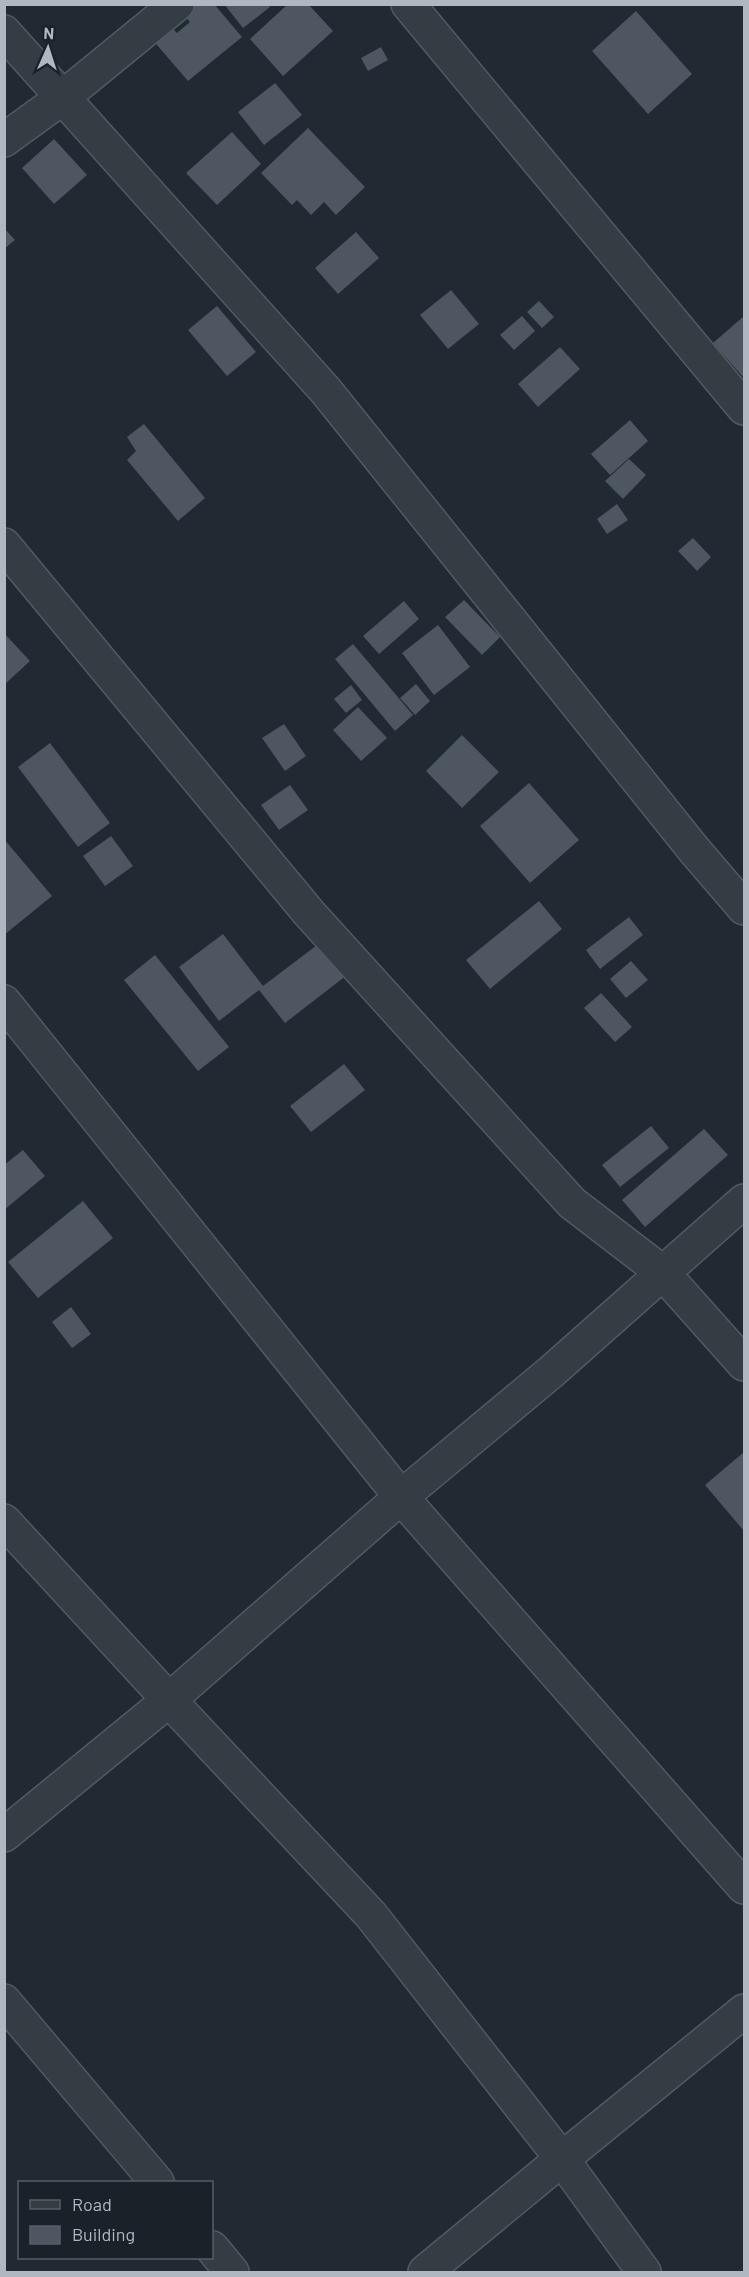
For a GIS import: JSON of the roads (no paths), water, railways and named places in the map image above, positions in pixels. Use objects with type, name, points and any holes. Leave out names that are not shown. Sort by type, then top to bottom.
[{"type":"street","points":[[4,140],[62,98],[177,4]]},
{"type":"street","points":[[408,4],[744,408]]},
{"type":"street","points":[[4,32],[326,391],[695,851],[744,908]]},
{"type":"street","points":[[4,545],[316,922],[572,1203],[662,1272],[744,1364]]},
{"type":"street","points":[[4,1002],[401,1497],[744,1887]]},
{"type":"street","points":[[4,1835],[169,1701],[401,1497],[551,1372],[744,1200]]},
{"type":"street","points":[[4,1521],[169,1701],[371,1915],[562,2159],[644,2272]]},
{"type":"street","points":[[4,2001],[156,2181]]},
{"type":"street","points":[[425,2272],[744,2011]]},
{"type":"street","points":[[213,2249],[232,2272]]}]
